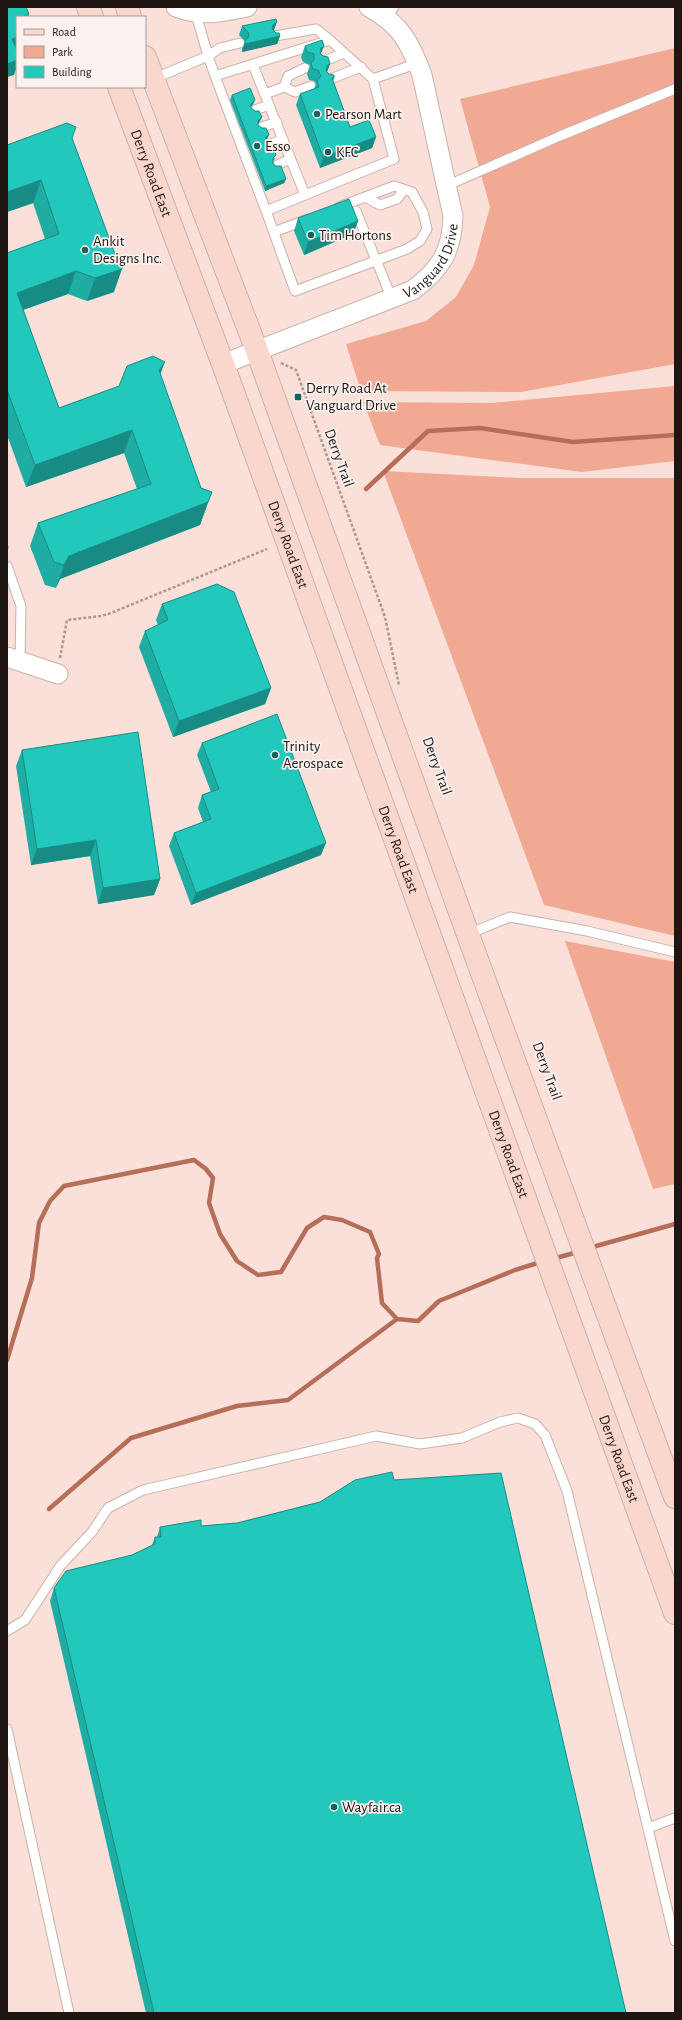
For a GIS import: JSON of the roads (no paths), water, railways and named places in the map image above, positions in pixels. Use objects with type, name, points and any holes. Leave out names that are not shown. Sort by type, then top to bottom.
[{"type":"main road","points":[[146,60],[257,350],[468,934],[675,1497]]},
{"type":"main road","name":"Derry Road East","points":[[119,88],[223,364],[675,1613]]},
{"type":"street","points":[[176,7],[196,14],[214,14],[248,7]]},
{"type":"street","name":"Vanguard Drive","points":[[223,364],[413,290],[430,277],[446,256],[452,236],[453,216],[422,75],[415,53],[390,12],[368,7]]},
{"type":"street","points":[[13,659],[58,674]]},
{"type":"lane","points":[[196,14],[215,76],[255,173],[266,211],[295,291],[376,262],[407,249],[420,241],[427,229],[423,212],[412,192],[394,186],[330,210]]},
{"type":"lane","points":[[266,211],[394,159],[373,79],[316,29],[275,36]]},
{"type":"lane","points":[[215,76],[330,40]]},
{"type":"lane","points":[[153,78],[208,56],[220,48],[240,43]]},
{"type":"lane","points":[[322,62],[344,53]]},
{"type":"lane","points":[[373,79],[418,63]]},
{"type":"lane","points":[[253,65],[305,195]]},
{"type":"lane","points":[[328,80],[361,67]]},
{"type":"lane","points":[[284,87],[288,76],[305,68]]},
{"type":"lane","points":[[265,94],[284,87],[295,92],[311,86]]},
{"type":"lane","points":[[446,186],[560,136],[675,89]]},
{"type":"lane","points":[[255,110],[269,105]]},
{"type":"lane","points":[[262,127],[277,122]]},
{"type":"lane","points":[[269,145],[283,139]]},
{"type":"lane","points":[[277,165],[290,159]]},
{"type":"lane","points":[[365,197],[380,205],[397,199],[404,190]]},
{"type":"lane","points":[[356,211],[392,299]]},
{"type":"lane","points":[[274,232],[316,216]]},
{"type":"lane","points":[[7,566],[21,606],[13,659]]},
{"type":"lane","points":[[468,934],[510,916],[587,931],[675,952]]},
{"type":"lane","points":[[7,1631],[26,1620],[61,1565],[92,1532],[108,1508],[142,1490],[376,1436],[420,1444],[462,1438],[500,1422],[518,1418],[535,1424],[545,1435],[567,1491],[675,1941]]},
{"type":"lane","points":[[7,1729],[68,2013]]},
{"type":"lane","points":[[648,1828],[675,1818]]},
{"type":"waterway","points":[[366,489],[428,431],[480,428],[573,442],[675,435]]},
{"type":"waterway","points":[[7,1360],[32,1278],[39,1223],[50,1201],[64,1186],[194,1160],[206,1169],[213,1178],[209,1203],[220,1234],[237,1261],[258,1275],[281,1272],[307,1228],[324,1217],[342,1220],[370,1232],[379,1254],[377,1258],[382,1303],[397,1319],[418,1321],[439,1301],[515,1270],[541,1262]]},
{"type":"waterway","points":[[589,1248],[675,1224]]},
{"type":"waterway","points":[[552,1259],[578,1252]]},
{"type":"waterway","points":[[49,1509],[131,1438],[237,1406],[288,1400],[397,1319]]},
{"type":"place","name":"Pearson Mart","points":[[317,114]]},
{"type":"place","name":"Esso","points":[[257,146]]},
{"type":"place","name":"KFC","points":[[328,152]]},
{"type":"place","name":"Tim Hortons","points":[[311,235]]},
{"type":"place","name":"Ankit Designs Inc.","points":[[85,250]]},
{"type":"place","name":"Derry Road At Vanguard Drive","points":[[298,397]]},
{"type":"place","name":"Trinity Aerospace","points":[[275,755]]},
{"type":"place","name":"Wayfair.ca","points":[[334,1807]]}]
